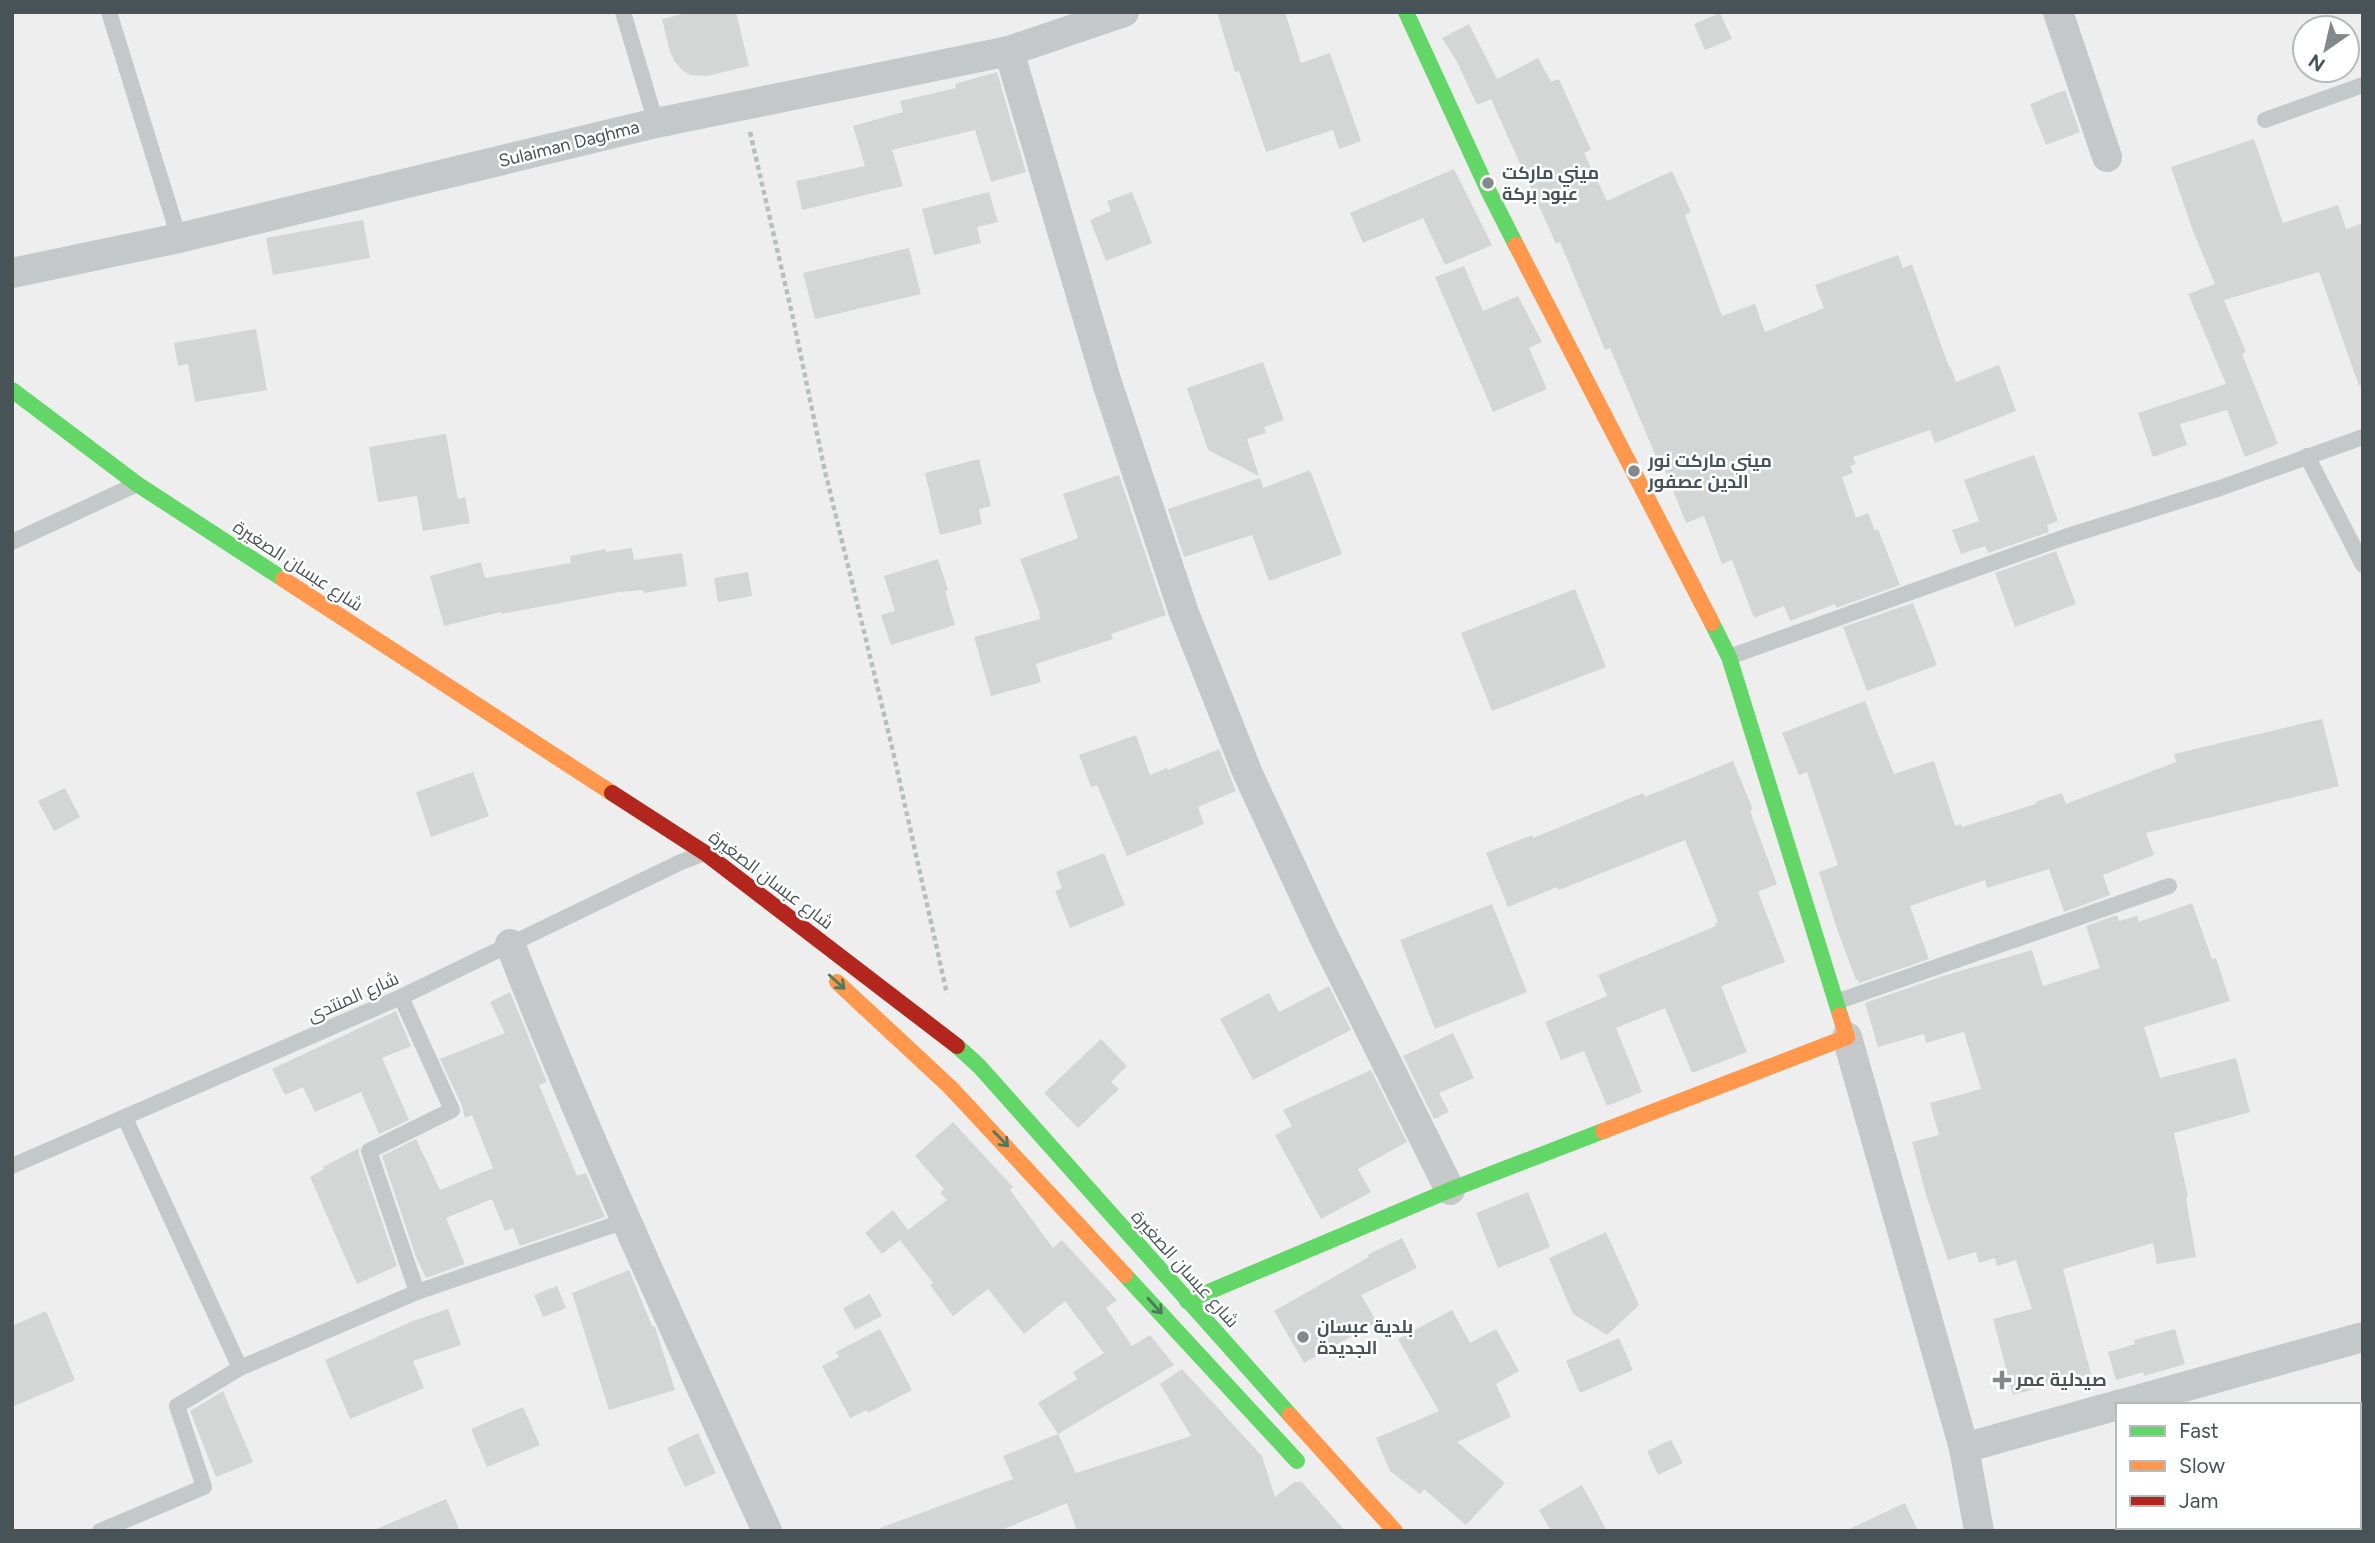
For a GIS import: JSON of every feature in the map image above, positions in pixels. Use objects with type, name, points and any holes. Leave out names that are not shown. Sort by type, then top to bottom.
[{"type":"street","name":"Sulaiman Daghma","points":[[12,274],[179,238],[656,123],[1009,51],[1124,12]]},
{"type":"street","points":[[1406,12],[1487,188],[1729,657],[1847,1037],[1964,1448],[1979,1531]]},
{"type":"street","points":[[2059,12],[2107,157]]},
{"type":"street","points":[[1009,51],[1107,383],[1184,613],[1248,774],[1322,933],[1450,1190]]},
{"type":"street","name":"شارع عبسان الصغيرة","points":[[12,390],[137,484],[705,853],[958,1046],[988,1076],[1395,1531]]},
{"type":"street","points":[[510,944],[625,1221],[767,1531]]},
{"type":"street","points":[[820,967],[950,1087],[1308,1472]]},
{"type":"street","points":[[1187,1301],[1450,1190],[1847,1037]]},
{"type":"street","points":[[2125,1403],[2363,1337]]},
{"type":"street","points":[[1964,1448],[2116,1406]]},
{"type":"lane","points":[[109,12],[179,238]]},
{"type":"lane","points":[[623,12],[656,123]]},
{"type":"lane","points":[[2265,120],[2363,85]]},
{"type":"lane","points":[[1729,657],[2065,537],[2220,488],[2363,437]]},
{"type":"lane","points":[[2307,456],[2363,565]]},
{"type":"lane","points":[[12,542],[137,484]]},
{"type":"lane","name":"شارع المنتدى","points":[[12,1166],[401,997],[681,862],[705,853]]},
{"type":"lane","points":[[1836,1002],[2169,886]]},
{"type":"lane","points":[[401,997],[452,1110],[369,1151],[417,1292]]},
{"type":"lane","points":[[124,1118],[240,1368]]},
{"type":"lane","points":[[100,1531],[204,1487],[177,1406],[240,1368],[417,1292],[625,1221]]},
{"type":"path","points":[[743,104],[793,318],[824,467],[892,747],[958,1046]]},
{"type":"building","points":[[690,12],[736,12],[749,66],[707,76],[690,75],[682,70],[670,52],[662,19]]},
{"type":"building","points":[[1217,12],[1285,12],[1301,63],[1330,53],[1361,141],[1339,149],[1333,130],[1266,152],[1239,71],[1235,72]]},
{"type":"building","points":[[1720,13],[1732,39],[1705,50],[1694,24]]},
{"type":"building","points":[[1469,24],[1497,79],[1538,58],[1551,82],[1559,79],[1591,150],[1584,153],[1607,201],[1672,171],[1691,212],[1685,215],[1722,316],[1755,304],[1765,332],[1824,308],[1815,285],[1898,255],[1903,268],[1912,264],[1956,382],[1999,365],[2016,411],[1935,443],[1930,430],[1853,457],[1856,464],[1850,466],[1853,473],[1842,477],[1856,518],[1868,513],[1875,531],[1878,529],[1900,585],[1836,608],[1835,604],[1790,621],[1784,606],[1754,618],[1732,560],[1722,564],[1704,516],[1686,523],[1610,348],[1605,350],[1560,242],[1556,244],[1491,99],[1477,105],[1457,62],[1442,38]]},
{"type":"building","points":[[997,72],[1026,172],[991,182],[975,130],[892,150],[903,186],[802,210],[796,181],[865,166],[853,126],[903,112],[900,101],[956,88],[955,84]]},
{"type":"building","points":[[2065,90],[2080,132],[2046,145],[2030,104]]},
{"type":"building","points":[[2254,139],[2283,223],[2338,205],[2346,229],[2363,223],[2363,385],[2359,386],[2319,272],[2224,300],[2246,352],[2242,354],[2278,444],[2245,457],[2227,410],[2180,424],[2187,445],[2153,457],[2138,413],[2226,384],[2188,294],[2215,284],[2171,167]]},
{"type":"building","points":[[1454,169],[1492,245],[1445,265],[1423,218],[1363,243],[1350,213]]},
{"type":"building","points":[[989,192],[998,222],[977,227],[981,243],[934,255],[922,209]]},
{"type":"building","points":[[1132,192],[1152,243],[1106,261],[1090,220],[1111,211],[1107,201]]},
{"type":"building","points":[[363,220],[370,258],[273,275],[266,238]]},
{"type":"building","points":[[909,248],[921,294],[815,319],[803,273]]},
{"type":"building","points":[[1464,266],[1483,311],[1518,296],[1542,342],[1529,348],[1547,389],[1493,412],[1435,277]]},
{"type":"building","points":[[256,329],[267,390],[195,402],[188,364],[178,366],[174,343]]},
{"type":"building","points":[[1263,362],[1284,420],[1264,427],[1266,433],[1247,439],[1259,476],[1208,450],[1187,388]]},
{"type":"building","points":[[446,434],[458,499],[465,497],[470,523],[423,531],[417,496],[378,502],[369,447]]},
{"type":"building","points":[[2034,455],[2058,521],[2047,525],[2049,532],[1988,553],[1985,546],[1961,554],[1952,530],[1979,521],[1964,480]]},
{"type":"building","points":[[979,459],[991,506],[979,509],[982,524],[940,535],[925,473]]},
{"type":"building","points":[[1310,470],[1342,554],[1269,581],[1252,535],[1184,557],[1168,509],[1260,478],[1263,488]]},
{"type":"building","points":[[1119,475],[1166,615],[1111,634],[1113,639],[1036,664],[1041,682],[991,696],[974,637],[1040,619],[1020,559],[1078,538],[1063,494]]},
{"type":"building","points":[[632,548],[634,560],[682,553],[687,586],[644,593],[643,590],[619,592],[501,612],[444,626],[430,576],[481,562],[485,578],[571,563],[570,556],[606,549],[606,552]]},
{"type":"building","points":[[2056,551],[2076,604],[2015,627],[1995,573]]},
{"type":"building","points":[[938,559],[955,625],[891,645],[881,615],[895,611],[884,576]]},
{"type":"building","points":[[748,572],[752,596],[718,602],[714,578]]},
{"type":"building","points":[[1575,589],[1606,667],[1492,711],[1461,633]]},
{"type":"building","points":[[1913,603],[1937,665],[1867,691],[1843,627]]},
{"type":"building","points":[[1865,701],[1894,774],[1934,761],[1955,826],[1961,824],[1962,827],[2062,793],[2066,804],[2176,762],[2174,754],[2322,719],[2339,786],[2146,833],[2154,855],[2103,875],[2110,895],[2064,912],[2049,869],[1987,888],[1985,880],[1910,906],[1929,959],[1859,983],[1837,929],[1819,872],[1838,865],[1807,772],[1799,775],[1782,733]]},
{"type":"building","points":[[1136,735],[1150,775],[1219,749],[1236,791],[1198,807],[1204,824],[1127,856],[1097,785],[1091,787],[1079,755]]},
{"type":"building","points":[[1733,761],[1753,810],[1750,811],[1777,884],[1758,892],[1785,962],[1721,986],[1747,1052],[1692,1073],[1665,1008],[1616,1028],[1642,1092],[1607,1106],[1584,1051],[1561,1060],[1545,1022],[1607,996],[1598,975],[1716,926],[1715,923],[1718,922],[1685,840],[1559,890],[1557,887],[1508,907],[1486,853],[1532,835],[1533,838],[1643,793],[1645,797]]},
{"type":"building","points":[[473,772],[489,816],[431,837],[416,792]]},
{"type":"building","points":[[65,788],[80,817],[54,831],[38,801]]},
{"type":"building","points":[[1104,853],[1125,905],[1070,928],[1055,891],[1062,888],[1056,872]]},
{"type":"building","points":[[2192,903],[2212,959],[2216,958],[2230,1001],[2144,1027],[2160,1078],[2236,1058],[2250,1112],[2174,1133],[2188,1197],[2186,1198],[2196,1257],[2157,1264],[2153,1243],[2063,1269],[2091,1374],[2013,1395],[1993,1319],[2032,1309],[2016,1260],[1997,1266],[1995,1258],[1979,1263],[1976,1252],[1948,1260],[1912,1142],[1939,1135],[1930,1103],[1981,1089],[1964,1032],[1926,1043],[1924,1034],[1878,1047],[1865,1003],[1943,976],[2032,950],[2043,986],[2100,968],[2086,926],[2117,915],[2119,921],[2137,916],[2139,922]]},
{"type":"building","points":[[1492,904],[1527,992],[1435,1029],[1400,940]]},
{"type":"building","points":[[1329,986],[1351,1030],[1253,1080],[1220,1019],[1269,993],[1279,1012]]},
{"type":"building","points":[[510,992],[547,1082],[539,1085],[577,1176],[586,1173],[605,1217],[520,1246],[513,1228],[505,1231],[492,1199],[446,1218],[465,1264],[426,1278],[416,1257],[382,1156],[416,1139],[440,1190],[493,1168],[472,1115],[465,1118],[440,1059],[505,1033],[490,1002]]},
{"type":"building","points":[[396,1011],[411,1046],[382,1058],[409,1120],[379,1134],[361,1092],[315,1112],[303,1087],[285,1095],[272,1069]]},
{"type":"building","points":[[1453,1033],[1474,1078],[1439,1093],[1449,1112],[1434,1119],[1403,1056]]},
{"type":"building","points":[[1101,1039],[1127,1066],[1111,1082],[1119,1089],[1078,1128],[1044,1093]]},
{"type":"building","points":[[1371,1070],[1407,1142],[1358,1169],[1371,1192],[1321,1219],[1275,1135],[1292,1126],[1283,1110]]},
{"type":"building","points":[[953,1122],[1013,1187],[1010,1190],[1053,1248],[1062,1240],[1117,1300],[1106,1308],[1132,1346],[1150,1335],[1174,1365],[1058,1434],[1038,1403],[1077,1379],[1073,1372],[1104,1353],[1065,1301],[1024,1334],[988,1289],[953,1316],[930,1285],[933,1283],[900,1240],[882,1254],[865,1233],[893,1210],[908,1230],[947,1200],[940,1193],[944,1189],[915,1156]]},
{"type":"building","points":[[359,1148],[397,1266],[357,1284],[310,1177]]},
{"type":"building","points":[[1528,1192],[1550,1247],[1498,1268],[1476,1213]]},
{"type":"building","points":[[1606,1232],[1639,1305],[1607,1335],[1573,1314],[1549,1258]]},
{"type":"building","points":[[1402,1238],[1417,1268],[1361,1295],[1377,1322],[1304,1363],[1274,1311],[1369,1257],[1367,1255]]},
{"type":"building","points":[[629,1270],[652,1326],[655,1327],[675,1390],[609,1410],[572,1293]]},
{"type":"building","points":[[557,1286],[566,1308],[543,1317],[534,1295]]},
{"type":"building","points":[[870,1294],[882,1316],[855,1330],[843,1308]]},
{"type":"building","points":[[448,1309],[461,1345],[413,1361],[424,1388],[350,1419],[325,1360],[413,1321]]},
{"type":"building","points":[[1452,1310],[1470,1343],[1496,1329],[1519,1371],[1496,1384],[1511,1417],[1457,1442],[1505,1483],[1466,1525],[1424,1489],[1420,1494],[1390,1471],[1376,1438],[1439,1411],[1398,1339]]},
{"type":"building","points":[[46,1311],[75,1380],[12,1407],[12,1326]]},
{"type":"building","points":[[880,1329],[912,1390],[868,1413],[867,1410],[850,1418],[822,1366],[839,1357],[836,1352]]},
{"type":"building","points":[[2175,1329],[2185,1364],[2144,1376],[2143,1372],[2116,1380],[2108,1352],[2135,1344],[2134,1340]]},
{"type":"building","points":[[1619,1338],[1633,1370],[1580,1393],[1566,1361]]},
{"type":"building","points":[[1182,1369],[1262,1456],[1275,1497],[1294,1482],[1302,1482],[1345,1531],[1077,1531],[1067,1503],[999,1531],[880,1531],[880,1528],[1013,1479],[1003,1456],[1058,1434],[1076,1473],[1191,1436],[1160,1384]]},
{"type":"building","points":[[223,1391],[253,1462],[216,1477],[190,1411]]},
{"type":"building","points":[[523,1407],[540,1445],[487,1467],[471,1429]]},
{"type":"building","points":[[698,1433],[716,1473],[685,1487],[667,1448]]},
{"type":"building","points":[[1671,1440],[1683,1463],[1658,1475],[1647,1451]]},
{"type":"building","points":[[1582,1485],[1607,1531],[1551,1531],[1539,1510]]},
{"type":"building","points":[[446,1499],[460,1531],[372,1531]]},
{"type":"building","points":[[1905,1503],[1918,1531],[1845,1531]]},
{"type":"traffic: fast","points":[[1406,12],[1516,245]]},
{"type":"traffic: fast","points":[[12,390],[137,484],[283,579]]},
{"type":"traffic: fast","points":[[1712,623],[1729,657],[1840,1015]]},
{"type":"traffic: fast","points":[[957,1046],[979,1066],[1290,1415]]},
{"type":"traffic: fast","points":[[1187,1301],[1450,1190],[1603,1131]]},
{"type":"traffic: fast","points":[[1125,1275],[1297,1461]]},
{"type":"traffic: slow","points":[[1516,245],[1712,623]]},
{"type":"traffic: slow","points":[[283,579],[612,793]]},
{"type":"traffic: slow","points":[[837,982],[950,1087],[1125,1275]]},
{"type":"traffic: slow","points":[[1603,1131],[1847,1037],[1840,1015]]},
{"type":"traffic: slow","points":[[1290,1415],[1395,1531]]},
{"type":"traffic: jam","points":[[612,793],[705,853],[957,1046]]},
{"type":"place","name":"ميني ماركت عبود بركة","points":[[1488,183]]},
{"type":"place","name":"ميني ماركت نور الدين عصفور","points":[[1634,471]]},
{"type":"place","name":"بلدية عبسان الجديدة","points":[[1303,1337]]},
{"type":"place","name":"صيدلية عمر","points":[[2002,1380]]}]
